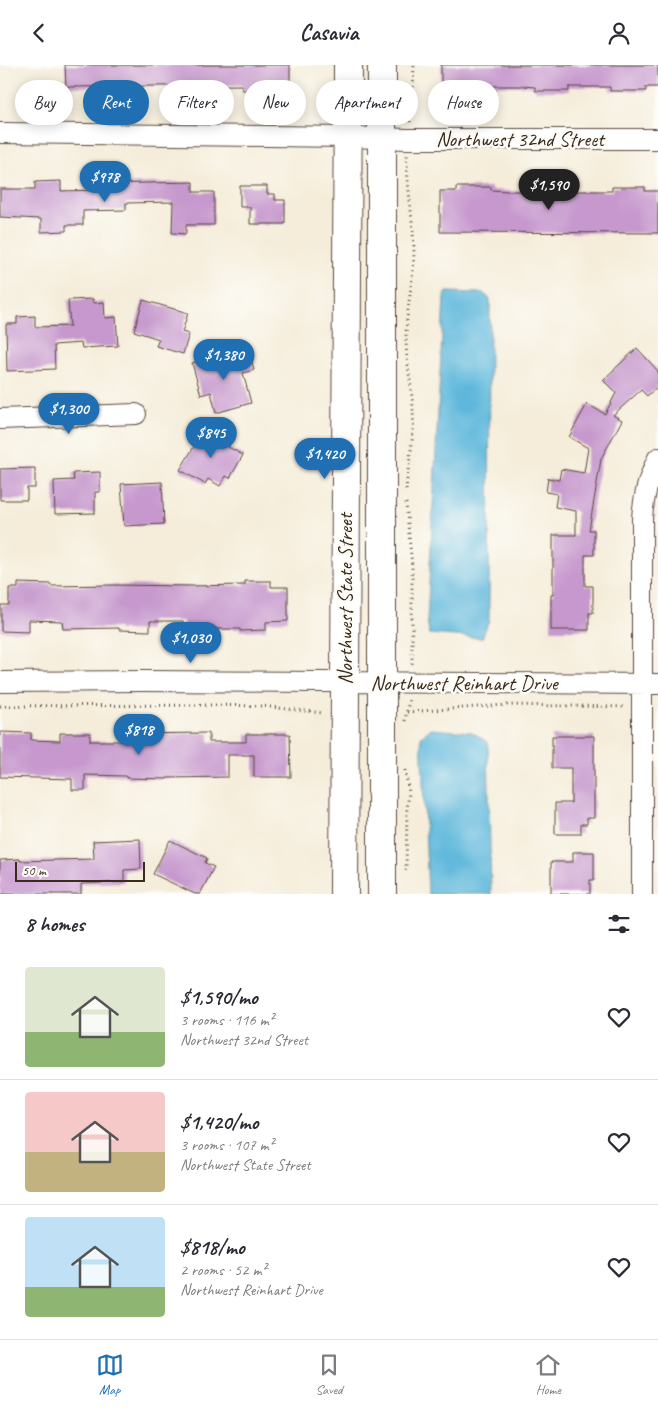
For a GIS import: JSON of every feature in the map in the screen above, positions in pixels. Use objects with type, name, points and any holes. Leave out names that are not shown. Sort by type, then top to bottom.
[{"type":"main road","name":"Northwest State Street","points":[[344,894],[348,65]]},
{"type":"main road","name":"Northwest State Street","points":[[382,65],[395,139],[382,682],[398,716],[382,894]]},
{"type":"street","name":"Northwest 32nd Street","points":[[0,133],[395,139],[658,139]]},
{"type":"street","points":[[0,419],[136,413]]},
{"type":"street","points":[[642,894],[641,707],[650,684],[642,518],[644,493],[658,458]]},
{"type":"street","name":"Northwest Reinhart Drive","points":[[0,682],[650,684]]},
{"type":"path","points":[[414,65],[414,93],[395,139],[407,171],[414,253],[406,340],[414,411],[413,441],[408,465],[406,495],[412,566],[411,682],[398,716],[505,705],[641,707]]},
{"type":"path","points":[[0,706],[262,706],[321,713],[344,713]]},
{"type":"path","points":[[405,765],[409,791],[405,875]]},
{"type":"water","points":[[447,292],[483,293],[490,299],[489,620],[482,638],[429,634],[427,620],[444,297]]},
{"type":"water","points":[[430,729],[472,732],[488,742],[491,894],[428,894],[421,737]]},
{"type":"building","points":[[65,65],[290,65],[290,80],[244,80],[244,90],[242,90],[242,85],[234,85],[234,80],[159,80],[159,86],[149,86],[149,80],[83,80],[83,87],[73,87],[73,80],[66,80]]},
{"type":"building","points":[[441,65],[658,65],[658,87],[646,87],[646,91],[610,91],[610,87],[569,87],[569,91],[535,91],[535,87],[499,86],[499,80],[441,80]]},
{"type":"building","points":[[61,181],[61,191],[99,190],[99,184],[193,182],[193,192],[214,192],[214,225],[186,225],[186,234],[172,233],[173,202],[126,203],[126,210],[83,211],[83,225],[66,225],[66,231],[41,232],[41,219],[0,217],[0,189],[35,189],[35,182]]},
{"type":"building","points":[[240,186],[267,186],[267,194],[275,194],[275,200],[285,200],[285,224],[250,224],[250,207],[240,207]]},
{"type":"building","points":[[456,187],[491,187],[491,190],[537,191],[538,187],[573,187],[573,191],[612,191],[612,187],[645,187],[645,191],[658,191],[658,233],[440,232],[440,191],[456,191]]},
{"type":"building","points":[[93,299],[93,303],[104,302],[105,318],[116,317],[118,346],[82,348],[81,343],[54,345],[55,369],[7,371],[6,324],[17,324],[17,317],[35,316],[35,327],[70,326],[68,300]]},
{"type":"building","points":[[143,300],[188,313],[182,332],[189,334],[183,354],[156,346],[159,339],[134,331]]},
{"type":"building","points":[[637,348],[658,371],[658,386],[647,396],[641,390],[613,415],[622,420],[601,459],[589,530],[594,530],[594,555],[585,555],[585,586],[593,586],[593,613],[589,613],[589,630],[551,630],[553,535],[576,535],[576,511],[555,507],[557,494],[546,492],[548,478],[559,480],[561,469],[584,473],[588,448],[569,437],[587,404],[605,414],[616,393],[603,380]]},
{"type":"building","points":[[226,354],[228,360],[250,354],[254,370],[243,373],[251,403],[216,413],[211,392],[201,395],[192,363]]},
{"type":"building","points":[[205,428],[230,442],[228,447],[243,455],[230,478],[226,476],[220,486],[208,479],[205,484],[180,470]]},
{"type":"building","points":[[35,468],[35,488],[27,488],[27,500],[0,500],[0,469]]},
{"type":"building","points":[[100,472],[100,492],[95,492],[95,513],[55,514],[54,481],[74,480],[73,473]]},
{"type":"building","points":[[162,482],[164,524],[124,526],[121,484]]},
{"type":"building","points":[[245,581],[271,581],[271,587],[288,587],[288,621],[266,622],[266,630],[240,631],[240,629],[183,629],[183,621],[150,621],[150,631],[119,630],[119,628],[63,629],[62,621],[29,620],[29,632],[1,631],[1,605],[9,605],[9,588],[18,588],[18,583],[51,584],[51,586],[190,586],[245,585]]},
{"type":"building","points":[[0,732],[31,733],[31,740],[60,741],[60,733],[90,733],[90,741],[122,741],[122,734],[209,733],[209,742],[246,742],[246,734],[290,734],[291,777],[254,777],[254,755],[228,755],[228,777],[167,779],[85,775],[85,790],[72,790],[72,779],[0,777]]},
{"type":"building","points":[[552,736],[594,736],[594,818],[587,818],[587,824],[581,824],[581,834],[555,834],[555,803],[571,803],[571,768],[552,768]]},
{"type":"building","points":[[140,839],[141,869],[124,870],[124,882],[81,884],[81,894],[0,894],[0,860],[94,859],[93,841]]},
{"type":"building","points":[[170,840],[207,858],[205,863],[214,867],[200,894],[195,894],[153,874]]},
{"type":"building","points":[[573,852],[594,852],[594,880],[590,880],[590,894],[551,894],[551,862],[573,862]]}]
